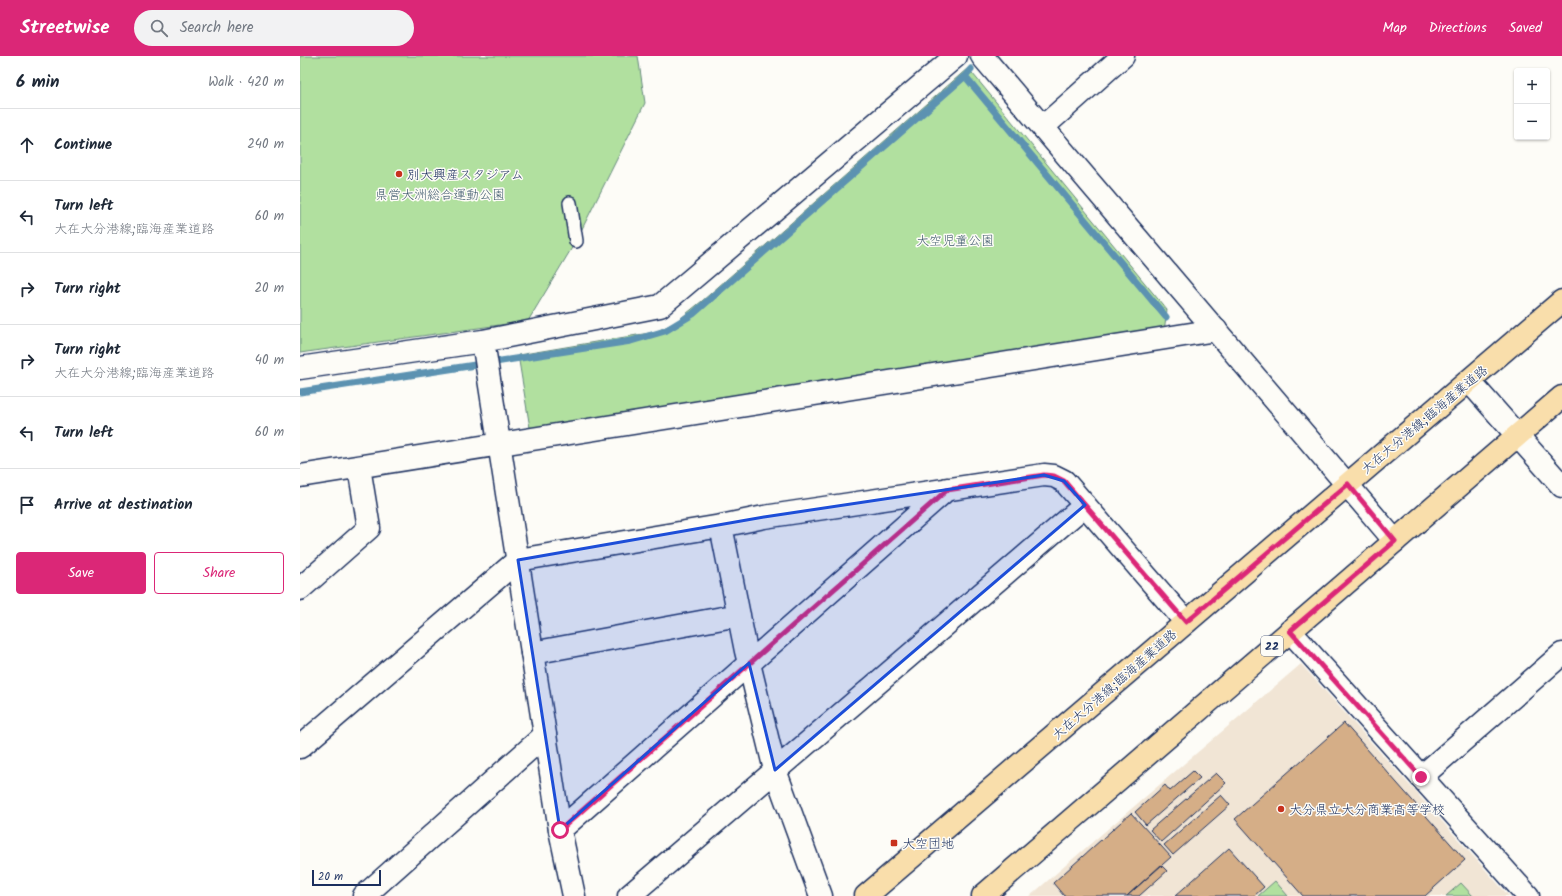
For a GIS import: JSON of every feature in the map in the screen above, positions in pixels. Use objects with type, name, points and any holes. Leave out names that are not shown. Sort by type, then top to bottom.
[{"type":"main road","name":"大在大分港線;臨海産業道路","points":[[866,896],[1562,301]]},
{"type":"main road","name":"22","points":[[983,896],[1562,397]]},
{"type":"street","points":[[300,368],[483,341],[660,306],[956,56]]},
{"type":"street","points":[[982,56],[1395,541]]},
{"type":"street","points":[[1043,127],[1123,56]]},
{"type":"street","points":[[300,476],[1216,330]]},
{"type":"street","points":[[483,341],[560,830],[574,896]]},
{"type":"street","points":[[1469,381],[1562,486]]},
{"type":"street","points":[[300,589],[369,528],[359,467]]},
{"type":"street","points":[[300,747],[518,560],[721,526],[764,517],[1044,475],[1054,476],[1064,481],[1186,622]]},
{"type":"street","points":[[560,830],[947,490]]},
{"type":"street","points":[[629,896],[1084,505]]},
{"type":"street","points":[[721,526],[749,663],[775,770],[821,896]]},
{"type":"street","points":[[532,654],[739,615]]},
{"type":"street","points":[[1290,631],[1528,896]]},
{"type":"street","points":[[1421,777],[1562,654]]},
{"type":"street","points":[[364,896],[545,735]]},
{"type":"lane","points":[[570,203],[576,240]]},
{"type":"highlighted area","points":[[1044,475],[1064,481],[1085,505],[775,770],[749,663],[560,830],[518,560],[764,517]]},
{"type":"shaded area","name":"大分県立大分商業高等学校","points":[[1301,664],[1509,896],[1030,896],[1096,839]]},
{"type":"green space","name":"県営大洲総合運動公園","points":[[300,56],[638,56],[645,103],[576,241],[528,321],[300,353]]},
{"type":"green space","name":"大空児童公園","points":[[968,68],[1167,310],[1164,331],[530,428],[518,355],[655,332],[676,322],[702,301]]},
{"type":"green space","points":[[1275,881],[1288,896],[1258,896]]},
{"type":"green space","points":[[1461,883],[1473,896],[1446,896]]},
{"type":"building","points":[[1344,723],[1465,860],[1425,896],[1303,896],[1235,819]]},
{"type":"building","points":[[1193,771],[1200,778],[1146,825],[1135,812],[1165,785],[1170,791]]},
{"type":"building","points":[[1216,773],[1226,783],[1161,842],[1150,830]]},
{"type":"building","points":[[1221,795],[1230,805],[1173,855],[1164,845]]},
{"type":"building","points":[[1131,813],[1171,857],[1127,896],[1064,896],[1053,883]]},
{"type":"building","points":[[1229,848],[1264,887],[1254,896],[1175,896]]},
{"type":"building","points":[[1161,865],[1167,871],[1139,896],[1127,896]]},
{"type":"waterway","points":[[965,76],[971,69]]},
{"type":"waterway","points":[[300,392],[631,341],[665,331],[693,314],[965,76],[1166,317]]},
{"type":"place","name":"別大興産スタジアム","points":[[399,174]]},
{"type":"place","name":"大分県立大分商業高等学校","points":[[1281,809]]},
{"type":"place","name":"大空団地","points":[[894,843]]},
{"type":"route","points":[[560,830],[947,490],[1044,475],[1054,476],[1064,481],[1186,622],[1348,484],[1395,541],[1290,631],[1421,777]]}]
